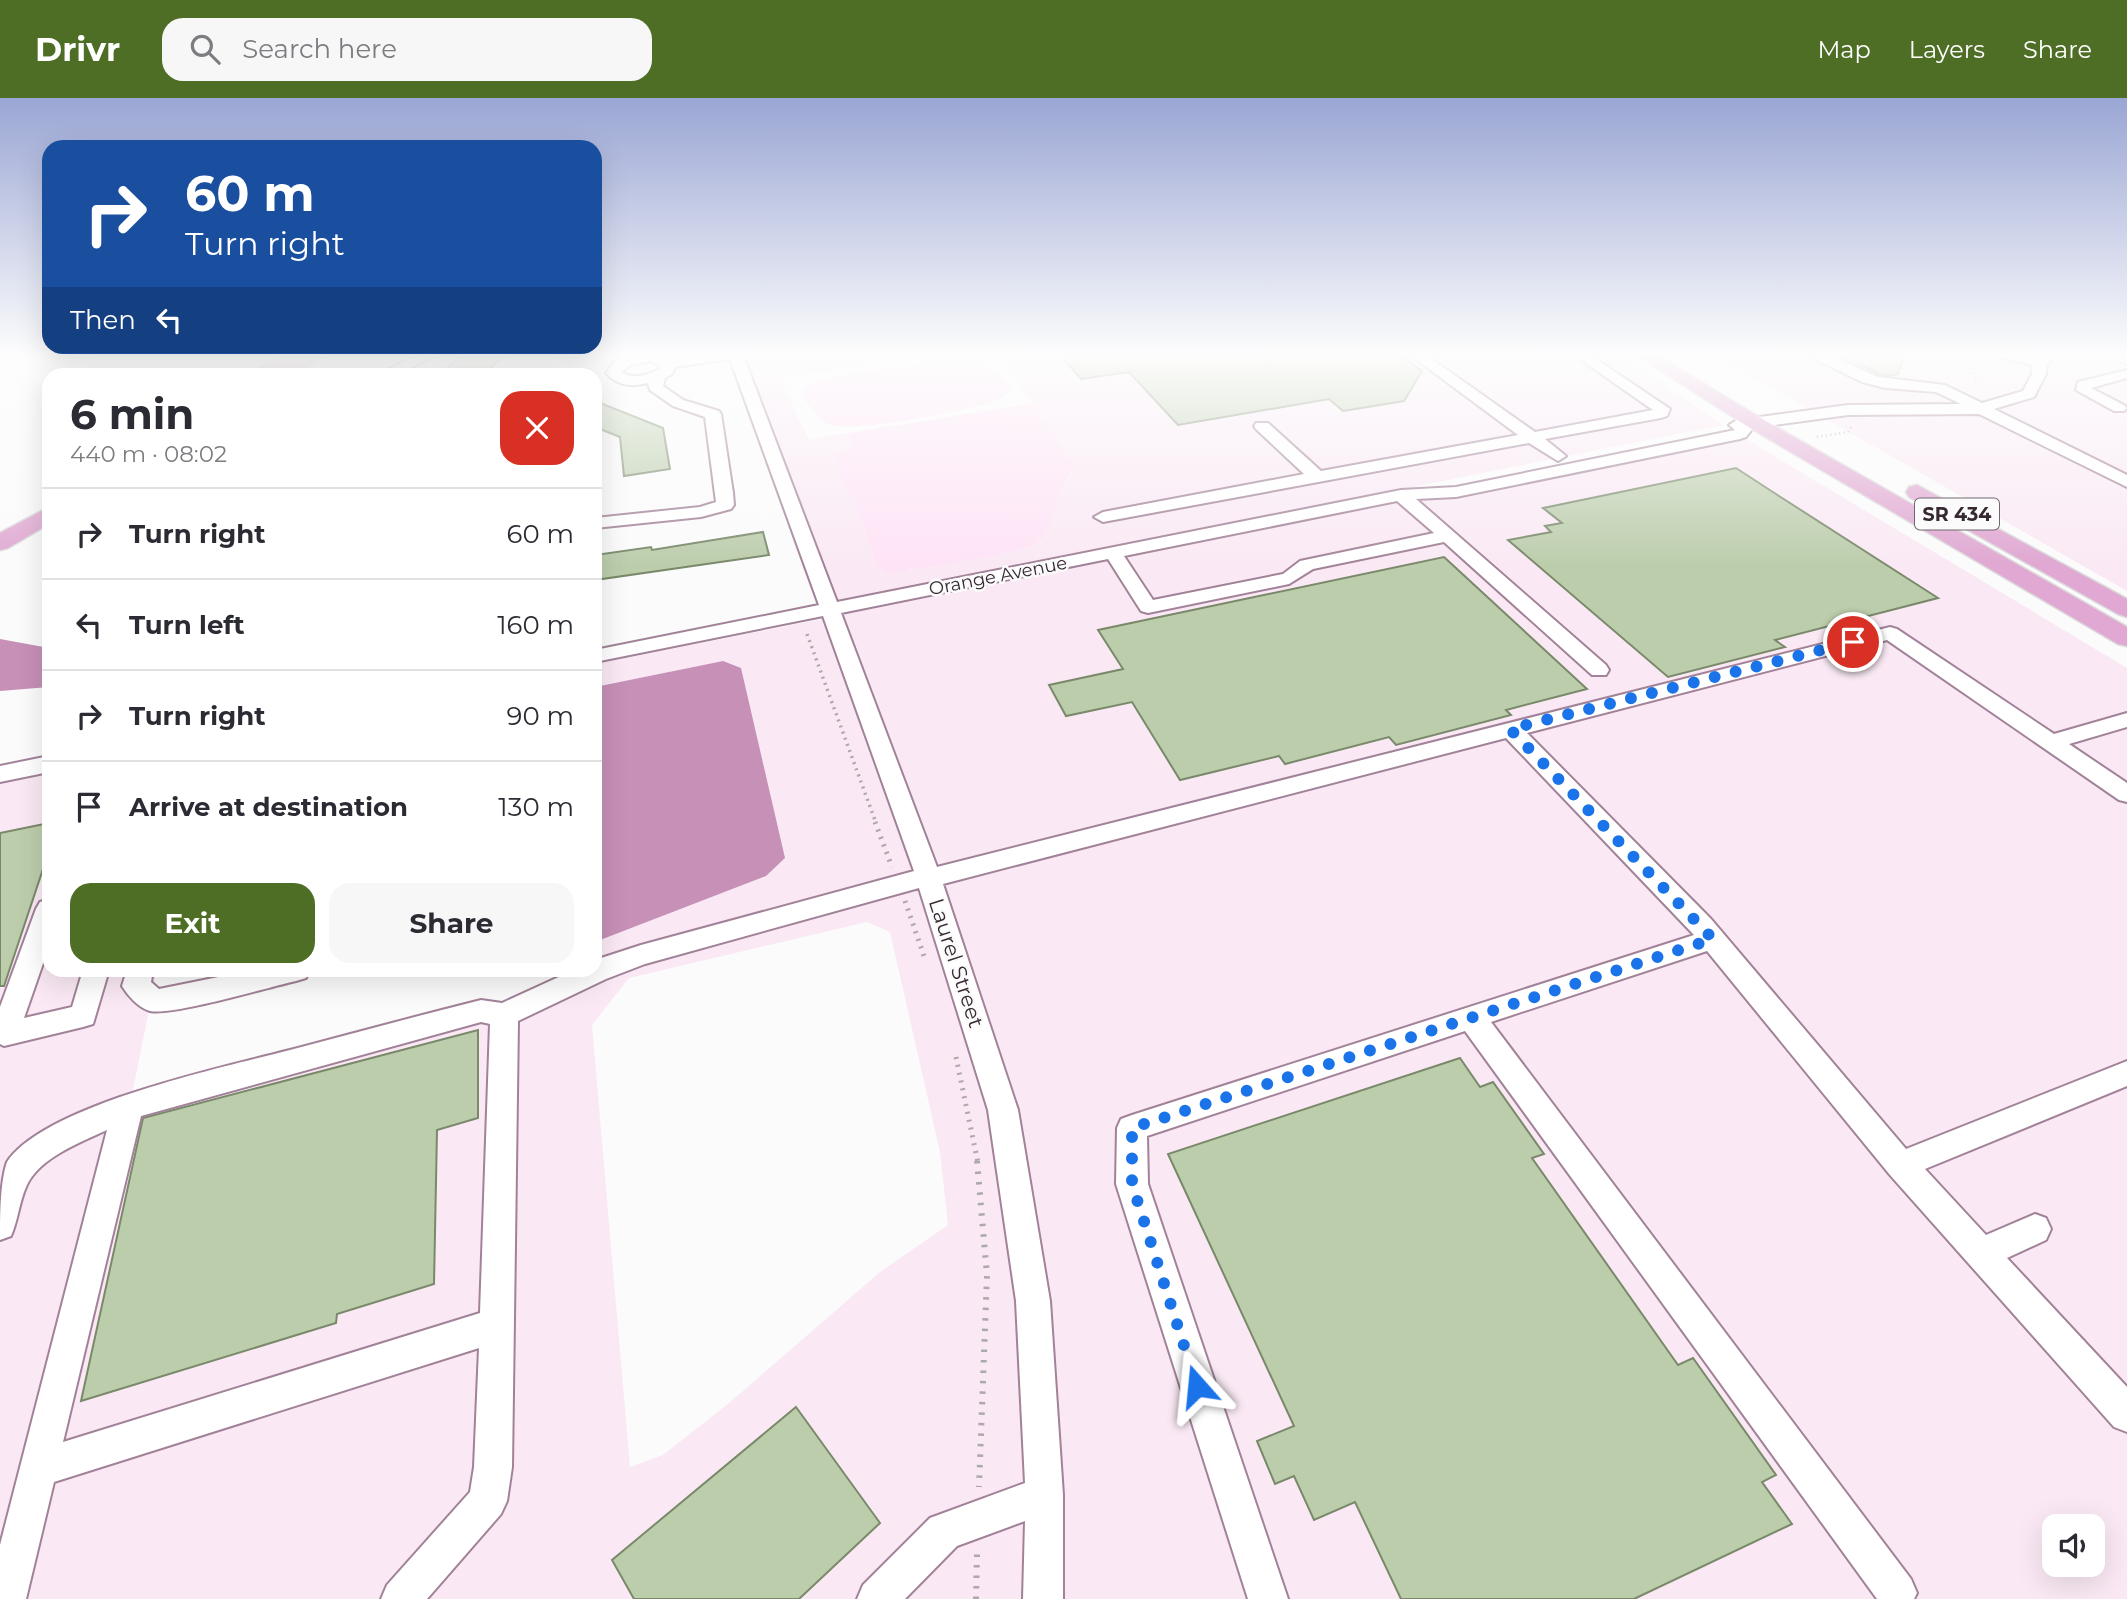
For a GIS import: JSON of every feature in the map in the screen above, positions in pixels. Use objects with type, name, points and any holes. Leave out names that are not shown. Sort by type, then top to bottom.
[{"type":"main road","name":"SR 434","points":[[1767,425],[2127,636]]},
{"type":"main road","name":"SR 434","points":[[1800,425],[2127,609]]},
{"type":"main road","points":[[0,522],[42,498]]},
{"type":"main road","points":[[0,543],[42,518]]},
{"type":"street","points":[[602,522],[701,512],[725,505],[724,482],[714,441],[713,425]]},
{"type":"street","name":"Laurel Street","points":[[763,425],[928,877],[1003,1110],[1033,1301],[1044,1495],[1044,1599]]},
{"type":"street","points":[[1262,425],[1317,477]]},
{"type":"street","points":[[1512,425],[1558,456]]},
{"type":"street","points":[[1103,517],[1601,425]]},
{"type":"street","name":"Orange Avenue","points":[[1401,495],[1437,480],[1719,425]]},
{"type":"street","name":"Orange Avenue","points":[[602,655],[1401,495],[1456,492],[1740,433],[1748,425]]},
{"type":"street","points":[[2022,425],[2127,482]]},
{"type":"street","points":[[1401,495],[1599,670]]},
{"type":"street","points":[[1113,553],[1148,607],[1289,578],[1307,565],[1447,536]]},
{"type":"street","points":[[602,969],[641,955],[928,877],[1890,633],[2127,794]]},
{"type":"street","points":[[2051,742],[2127,720]]},
{"type":"street","points":[[1510,729],[1713,939],[1901,1165],[2127,1413]]},
{"type":"street","points":[[0,774],[42,765]]},
{"type":"street","points":[[42,928],[4,1034],[83,1016],[94,977]]},
{"type":"street","points":[[1268,1599],[1132,1184],[1132,1128],[1713,939]]},
{"type":"street","points":[[138,977],[136,986],[154,1001],[188,996],[267,977]]},
{"type":"street","points":[[0,1225],[11,1185],[23,1165],[47,1148],[128,1108],[148,1100],[481,1011],[504,1015],[583,977]]},
{"type":"street","points":[[401,1599],[488,1501],[494,1466],[504,1015]]},
{"type":"street","points":[[1471,1017],[1897,1592]]},
{"type":"street","points":[[1901,1165],[2127,1073]]},
{"type":"street","points":[[6,1598],[128,1108]]},
{"type":"street","points":[[1981,1253],[2035,1229]]},
{"type":"street","points":[[39,1468],[496,1325]]},
{"type":"street","points":[[877,1599],[944,1532],[1044,1495]]},
{"type":"path","points":[[807,634],[889,859]]},
{"type":"path","points":[[908,908],[928,966]]},
{"type":"path","points":[[953,1046],[968,1106],[983,1206],[986,1320],[979,1466]]},
{"type":"shaded area","points":[[771,425],[802,425],[809,440],[843,434],[852,439],[853,446],[834,454],[838,473],[860,516],[876,563],[910,570],[1037,543],[1044,535],[1060,492],[1072,472],[1044,425],[1723,425],[838,602]]},
{"type":"shaded area","points":[[898,425],[1046,425],[1072,463],[1072,467],[1049,525],[1038,542],[1011,551],[888,573],[876,563],[860,516],[838,473],[834,454],[853,446],[852,439],[843,434]]},
{"type":"shaded area","points":[[1837,425],[2127,425],[2127,591]]},
{"type":"shaded area","points":[[1736,433],[2127,668],[2127,1599],[1064,1599],[1064,1497],[1051,1301],[1019,1108],[941,875],[843,614]]},
{"type":"shaded area","points":[[822,619],[916,881],[988,1113],[1016,1302],[1024,1494],[1022,1599],[0,1599],[0,782],[42,773],[42,977],[156,977],[130,1105],[557,1000],[555,977],[602,977],[602,939],[766,876],[723,661],[602,686],[602,663]],"holes":[[[867,922],[890,932],[940,1152],[948,1225],[880,1272],[728,1404],[663,1455],[630,1467],[592,1025],[629,978]]]},
{"type":"shaded area","points":[[0,639],[42,647],[42,688],[0,691]]},
{"type":"shaded area","points":[[723,661],[741,668],[785,858],[766,876],[602,939],[602,686]]},
{"type":"building","points":[[602,425],[656,425],[663,428],[670,469],[624,476],[620,437],[602,430]]},
{"type":"building","points":[[1736,468],[1938,598],[1775,640],[1785,647],[1668,677],[1508,540],[1551,532],[1545,526],[1562,523],[1543,508]]},
{"type":"building","points":[[763,532],[769,555],[602,579],[602,554],[651,547],[652,550]]},
{"type":"building","points":[[1444,557],[1587,689],[1506,710],[1511,715],[1396,745],[1389,737],[1285,764],[1279,756],[1180,780],[1132,702],[1066,716],[1049,685],[1123,669],[1098,630]]},
{"type":"building","points":[[42,824],[42,872],[4,986],[0,986],[0,833]]},
{"type":"building","points":[[478,1030],[478,1118],[437,1130],[434,1284],[337,1314],[336,1323],[81,1401],[143,1118]]},
{"type":"building","points":[[1460,1058],[1480,1087],[1493,1082],[1544,1154],[1532,1158],[1678,1365],[1693,1358],[1776,1475],[1762,1482],[1792,1524],[1634,1599],[1401,1599],[1355,1502],[1314,1520],[1294,1476],[1275,1484],[1257,1441],[1294,1426],[1168,1154]]},
{"type":"building","points":[[796,1407],[880,1523],[799,1599],[634,1599],[612,1560]]},
{"type":"route","points":[[1197,1386],[1132,1184],[1132,1128],[1713,939],[1510,729],[1853,642]]}]
